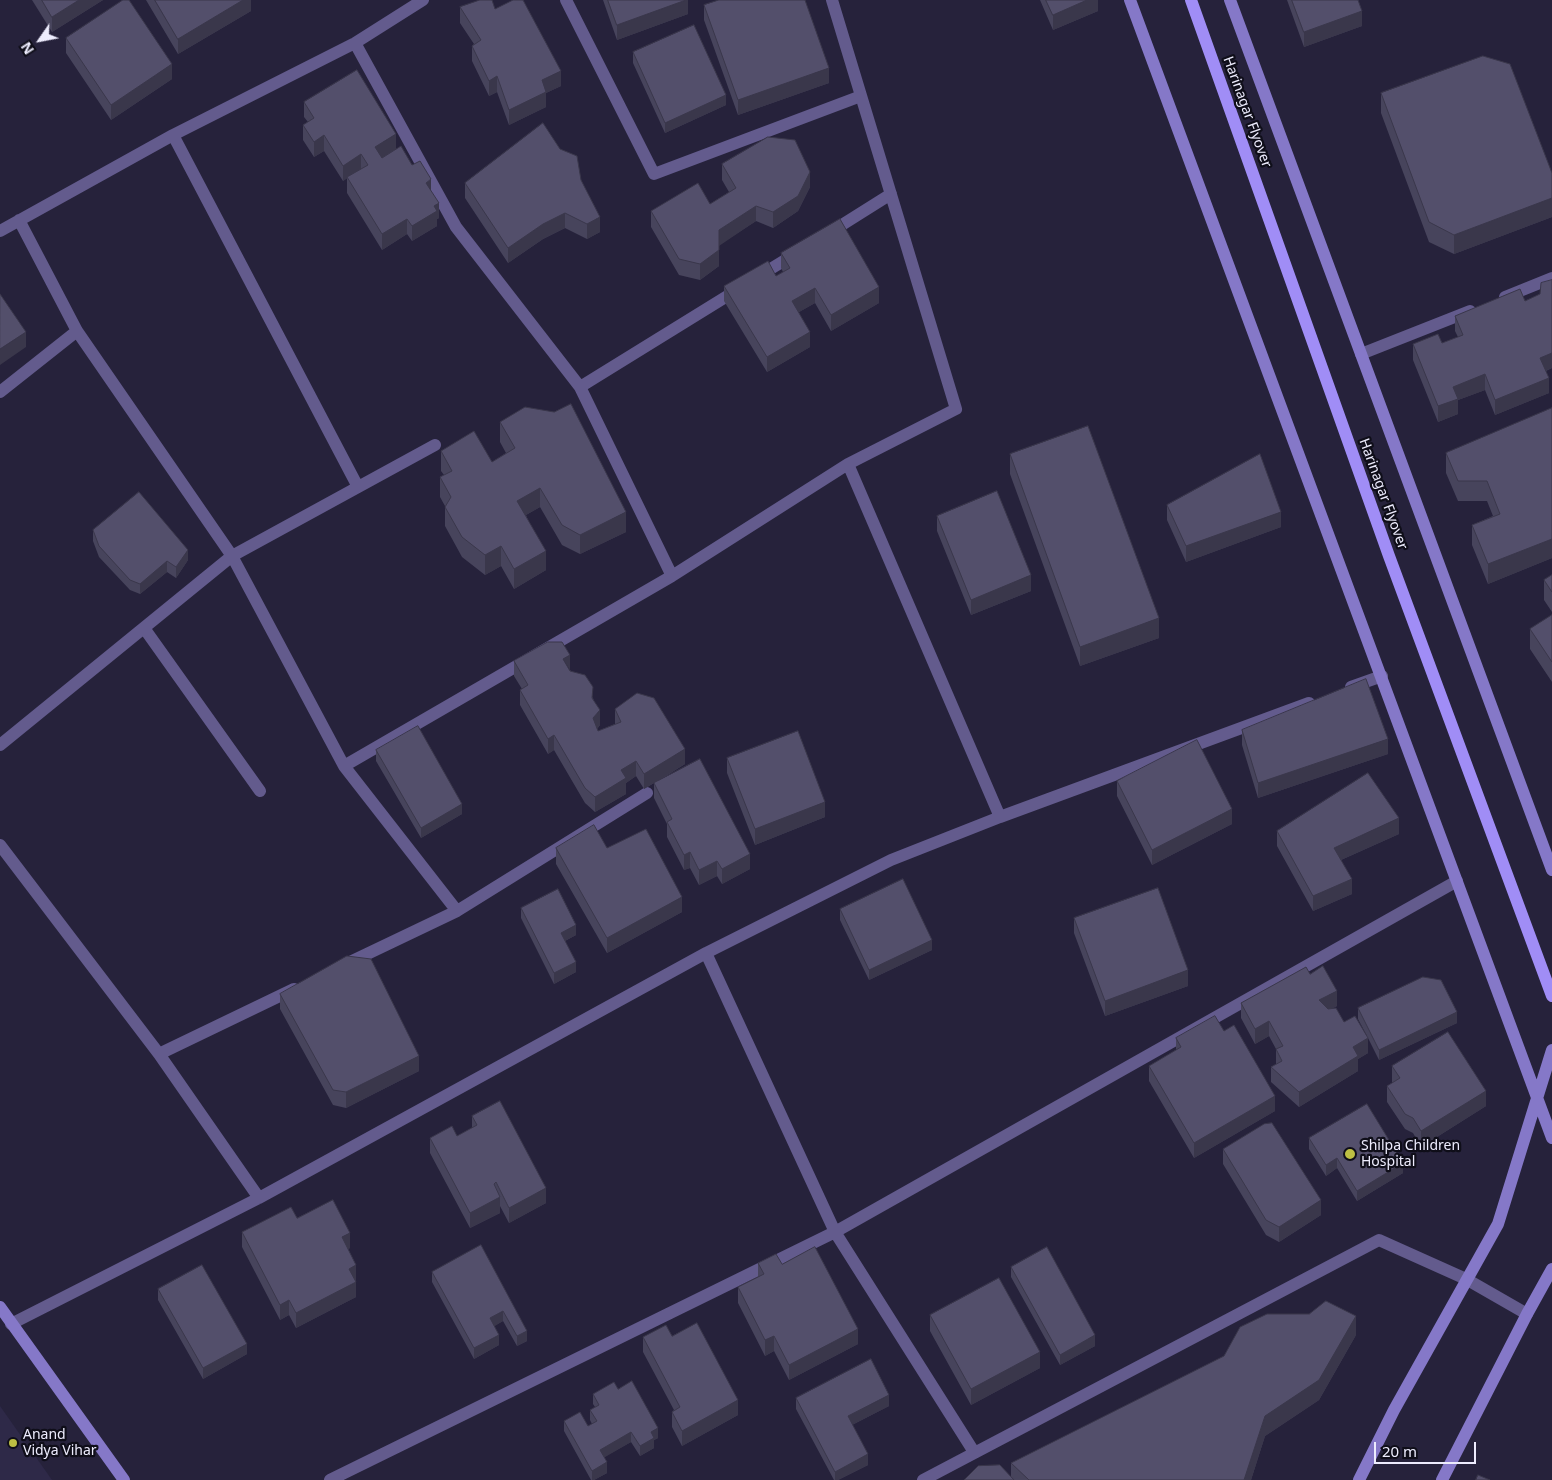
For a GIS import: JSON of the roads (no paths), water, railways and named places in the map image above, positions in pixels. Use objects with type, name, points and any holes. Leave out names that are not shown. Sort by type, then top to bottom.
[{"type":"main road","name":"Harinagar Flyover","points":[[1191,0],[1393,566],[1552,996]]},
{"type":"street","points":[[0,231],[174,135],[355,43],[423,0]]},
{"type":"street","points":[[566,0],[654,174],[862,96]]},
{"type":"street","points":[[344,766],[672,576],[848,464],[956,409],[832,0]]},
{"type":"street","points":[[1130,0],[1552,1138]]},
{"type":"street","points":[[1230,0],[1552,870]]},
{"type":"street","points":[[355,43],[456,227],[580,387],[672,576]]},
{"type":"street","points":[[174,135],[358,487]]},
{"type":"street","points":[[580,387],[891,194]]},
{"type":"street","points":[[19,220],[77,332],[232,556],[344,766],[457,911]]},
{"type":"street","points":[[1498,300],[1552,278]]},
{"type":"street","points":[[1361,354],[1480,307]]},
{"type":"street","points":[[0,392],[77,332]]},
{"type":"street","points":[[0,745],[232,556],[435,445]]},
{"type":"street","points":[[848,464],[1000,817]]},
{"type":"street","points":[[144,628],[260,791]]},
{"type":"street","points":[[1335,693],[1382,676]]},
{"type":"street","points":[[12,1324],[258,1198],[706,953],[891,860],[1000,817],[1316,700]]},
{"type":"street","points":[[334,970],[457,911],[647,793]]},
{"type":"street","points":[[0,845],[159,1054],[258,1198]]},
{"type":"street","points":[[330,1480],[835,1232],[1457,881]]},
{"type":"street","points":[[706,953],[835,1232],[974,1452]]},
{"type":"street","points":[[159,1054],[308,982]]},
{"type":"street","points":[[1358,1480],[1394,1410],[1498,1224],[1552,1050]]},
{"type":"street","points":[[922,1480],[1379,1240],[1466,1279],[1527,1314]]},
{"type":"street","points":[[1442,1480],[1552,1269]]},
{"type":"street","points":[[0,1307],[124,1480]]},
{"type":"place","name":"Shilpa Children Hospital","points":[[1350,1154]]},
{"type":"place","name":"Anand Vidya Vihar","points":[[13,1443]]}]
